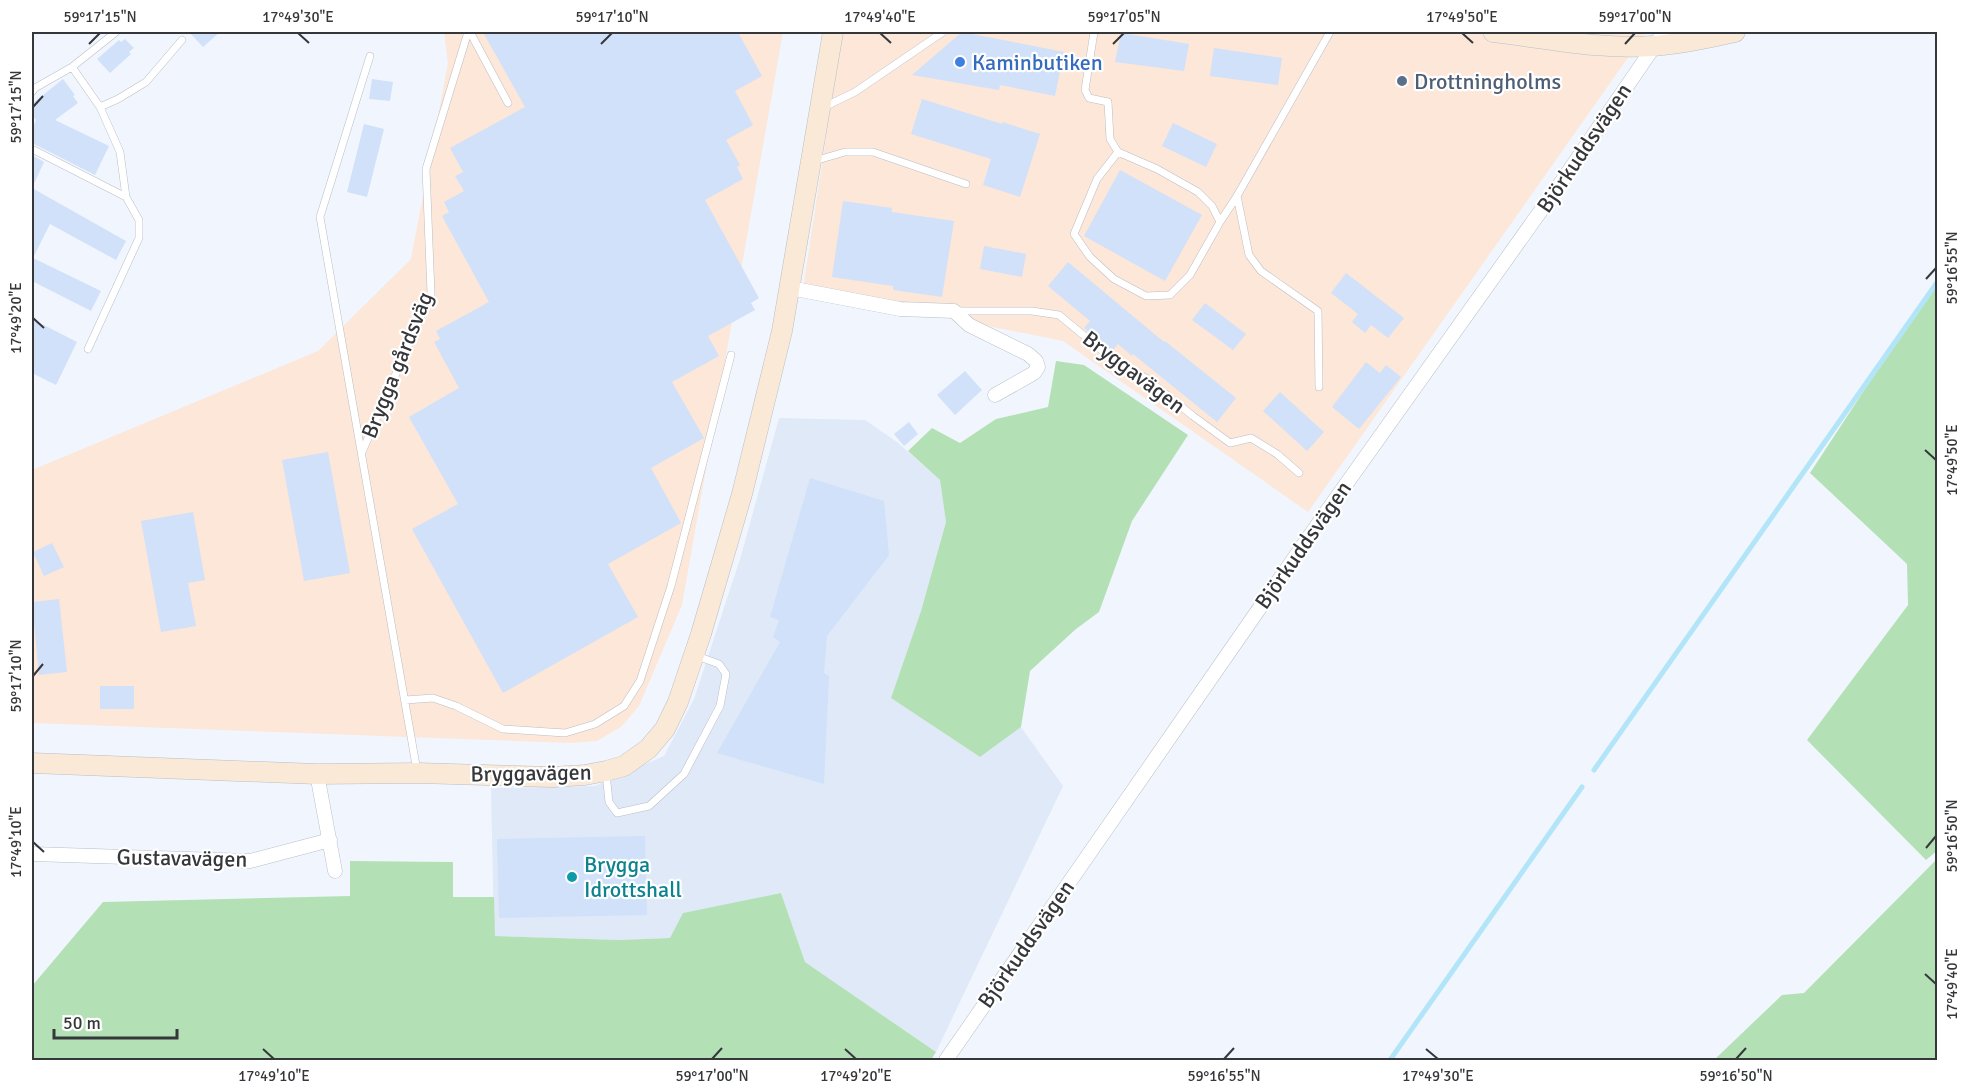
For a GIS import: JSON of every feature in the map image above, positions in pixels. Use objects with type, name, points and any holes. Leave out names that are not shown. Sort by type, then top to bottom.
[{"type":"main road","name":"Bryggavägen","points":[[32,763],[317,774],[418,773],[552,777],[585,775],[624,766],[648,749],[665,729],[678,702],[742,494],[782,331],[833,32]]},
{"type":"main road","points":[[1493,32],[1530,34],[1601,45],[1658,39],[1694,42],[1735,32]]},
{"type":"street","name":"Björkuddsvägen","points":[[946,1060],[1326,511],[1562,181],[1658,39]]},
{"type":"street","name":"Bryggavägen","points":[[790,288],[900,309],[954,311]]},
{"type":"street","points":[[954,311],[969,325],[1028,354],[1036,361],[1038,367],[1034,373],[995,395]]},
{"type":"street","points":[[317,774],[335,871]]},
{"type":"street","name":"Gustavavägen","points":[[32,854],[250,861],[330,840]]},
{"type":"lane","points":[[32,92],[35,88],[72,67],[116,32]]},
{"type":"lane","name":"Brygga gårdsväg","points":[[469,32],[507,103]]},
{"type":"lane","name":"Brygga gårdsväg","points":[[362,452],[431,293],[426,169],[469,32]]},
{"type":"lane","points":[[820,109],[855,92],[943,32]]},
{"type":"lane","points":[[1094,32],[1085,90],[1089,98],[1108,102],[1110,139],[1118,152],[1157,169],[1198,192],[1212,206],[1220,222]]},
{"type":"lane","points":[[1118,152],[1097,179],[1074,234],[1090,257],[1114,279],[1146,296],[1170,296],[1190,275],[1330,32]]},
{"type":"lane","points":[[100,107],[146,82],[182,40]]},
{"type":"lane","name":"Brygga gårdsväg","points":[[370,56],[320,217],[418,773]]},
{"type":"lane","points":[[72,67],[100,107],[120,152],[126,197],[139,220],[139,238],[88,349]]},
{"type":"lane","points":[[32,149],[126,197]]},
{"type":"lane","points":[[811,161],[845,152],[873,152],[966,184]]},
{"type":"lane","points":[[1237,196],[1249,255],[1261,272],[1318,312],[1319,387]]},
{"type":"lane","name":"Bryggavägen","points":[[954,311],[1032,311],[1059,315],[1116,362],[1146,378],[1230,443],[1251,438],[1277,454],[1299,473]]},
{"type":"lane","points":[[405,699],[433,698],[456,705],[503,729],[565,733],[595,724],[624,706],[640,681],[671,585],[731,355]]},
{"type":"lane","points":[[606,771],[609,802],[617,813],[649,806],[684,774],[720,706],[726,674],[719,664],[694,654]]},
{"type":"shaded area","points":[[444,32],[783,32],[682,605],[639,706],[621,727],[597,741],[571,743],[32,723],[32,470],[318,351],[411,259],[448,63]]},
{"type":"shaded area","points":[[842,32],[1646,32],[1308,512],[1063,341],[803,289]]},
{"type":"shaded area","points":[[779,418],[865,420],[897,442],[940,480],[946,522],[921,611],[891,698],[980,757],[1021,727],[1063,786],[936,1052],[805,962],[781,893],[670,938],[620,940],[494,936],[491,788],[595,786],[664,756],[694,699],[741,556]]},
{"type":"green space","points":[[1937,286],[1938,850],[1926,860],[1807,740],[1908,605],[1907,564],[1810,473]]},
{"type":"green space","points":[[1056,361],[1084,365],[1188,435],[1132,521],[1099,612],[1076,629],[1030,671],[1021,727],[980,757],[891,698],[921,611],[946,522],[940,480],[908,451],[932,428],[960,443],[996,419],[1048,407]]},
{"type":"green space","points":[[1937,859],[1937,1060],[1714,1060],[1782,995],[1804,993]]},
{"type":"green space","points":[[350,861],[453,862],[453,897],[494,897],[495,936],[620,940],[670,938],[683,913],[781,893],[805,962],[936,1052],[931,1060],[32,1060],[32,986],[103,902],[350,896]]},
{"type":"building","points":[[189,32],[220,32],[203,47]]},
{"type":"building","points":[[483,32],[738,32],[762,76],[735,91],[753,125],[726,140],[740,165],[737,167],[743,179],[705,200],[759,298],[751,303],[755,310],[708,336],[719,356],[672,382],[704,438],[651,468],[681,523],[608,564],[638,617],[503,693],[412,529],[458,504],[409,417],[459,388],[434,342],[440,339],[436,331],[489,302],[442,216],[449,212],[444,202],[464,191],[455,176],[463,172],[450,148],[525,107]]},
{"type":"building","points":[[962,32],[1064,52],[1055,96],[1000,85],[999,90],[912,75]]},
{"type":"building","points":[[1121,33],[1189,44],[1184,71],[1115,62]]},
{"type":"building","points":[[125,39],[134,48],[129,52],[131,54],[110,73],[97,59],[119,40],[121,42]]},
{"type":"building","points":[[1214,48],[1282,58],[1278,85],[1210,76]]},
{"type":"building","points":[[63,79],[78,103],[55,120],[109,146],[95,175],[32,143],[32,130],[36,120],[32,115],[32,104]]},
{"type":"building","points":[[372,79],[393,82],[390,101],[369,99]]},
{"type":"building","points":[[922,99],[1040,134],[1020,197],[983,185],[991,159],[911,134]]},
{"type":"building","points":[[1173,123],[1217,144],[1206,167],[1162,146]]},
{"type":"building","points":[[364,124],[384,129],[367,197],[347,192]]},
{"type":"building","points":[[32,155],[44,162],[32,188]]},
{"type":"building","points":[[1120,170],[1202,215],[1165,281],[1084,236]]},
{"type":"building","points":[[32,188],[126,241],[116,260],[50,224],[33,258],[101,291],[91,311],[32,281]]},
{"type":"building","points":[[843,201],[892,208],[892,212],[954,221],[942,297],[893,290],[893,286],[832,277]]},
{"type":"building","points":[[984,246],[1026,254],[1022,277],[980,269]]},
{"type":"building","points":[[1068,262],[1236,398],[1217,422],[1133,354],[1132,356],[1118,344],[1112,351],[1084,328],[1090,321],[1048,286]]},
{"type":"building","points":[[1346,273],[1404,318],[1388,338],[1371,325],[1365,333],[1352,322],[1358,314],[1331,293]]},
{"type":"building","points":[[1205,303],[1246,334],[1233,350],[1192,320]]},
{"type":"building","points":[[32,319],[77,342],[56,385],[32,373]]},
{"type":"building","points":[[1366,362],[1380,373],[1386,365],[1401,377],[1359,429],[1332,407]]},
{"type":"building","points":[[965,371],[982,390],[955,415],[937,395]]},
{"type":"building","points":[[1280,392],[1324,432],[1307,451],[1263,411]]},
{"type":"building","points":[[909,422],[918,434],[904,446],[894,434]]},
{"type":"building","points":[[328,452],[350,573],[304,581],[282,460]]},
{"type":"building","points":[[810,478],[884,501],[889,555],[827,636],[824,673],[829,676],[824,784],[717,753],[780,642],[773,637],[779,620],[770,617]]},
{"type":"building","points":[[193,512],[205,580],[188,583],[196,626],[161,632],[141,521]]},
{"type":"building","points":[[52,543],[64,567],[44,576],[33,552]]},
{"type":"building","points":[[59,599],[67,672],[39,675],[32,602]]},
{"type":"building","points":[[100,686],[134,686],[134,709],[100,709]]},
{"type":"building","name":"Brygga Idrottshall","points":[[645,836],[647,915],[499,918],[497,839]]},
{"type":"waterway","points":[[1594,770],[1938,281]]},
{"type":"waterway","points":[[1390,1060],[1582,787]]},
{"type":"place","name":"Kaminbutiken","points":[[960,62]]},
{"type":"place","name":"Drottningholms","points":[[1402,81]]},
{"type":"place","name":"Brygga Idrottshall","points":[[572,877]]}]
